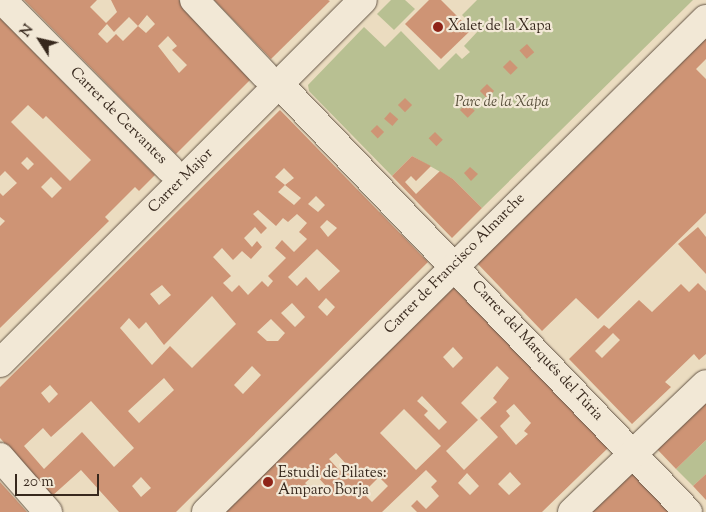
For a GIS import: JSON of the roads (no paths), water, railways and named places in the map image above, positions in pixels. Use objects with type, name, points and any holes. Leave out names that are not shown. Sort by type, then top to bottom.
[{"type":"street","name":"Carrer de Cervantes","points":[[2,0],[170,169]]},
{"type":"street","name":"Carrer del Marqués del Túria","points":[[194,0],[454,264],[688,512]]},
{"type":"street","name":"Carrer Major","points":[[0,363],[272,79],[363,0]]},
{"type":"street","name":"Carrer de Francisco Almarche","points":[[206,512],[454,264],[706,19]]},
{"type":"street","points":[[572,512],[706,384]]},
{"type":"street","points":[[0,457],[48,512]]},
{"type":"place","name":"Xalet de la Xapa","points":[[438,27]]},
{"type":"place","name":"Estudi de Pilates: Amparo Borja","points":[[268,482]]},
{"type":"park label","name":"Parc de la Xapa","points":[[502,103]]}]
